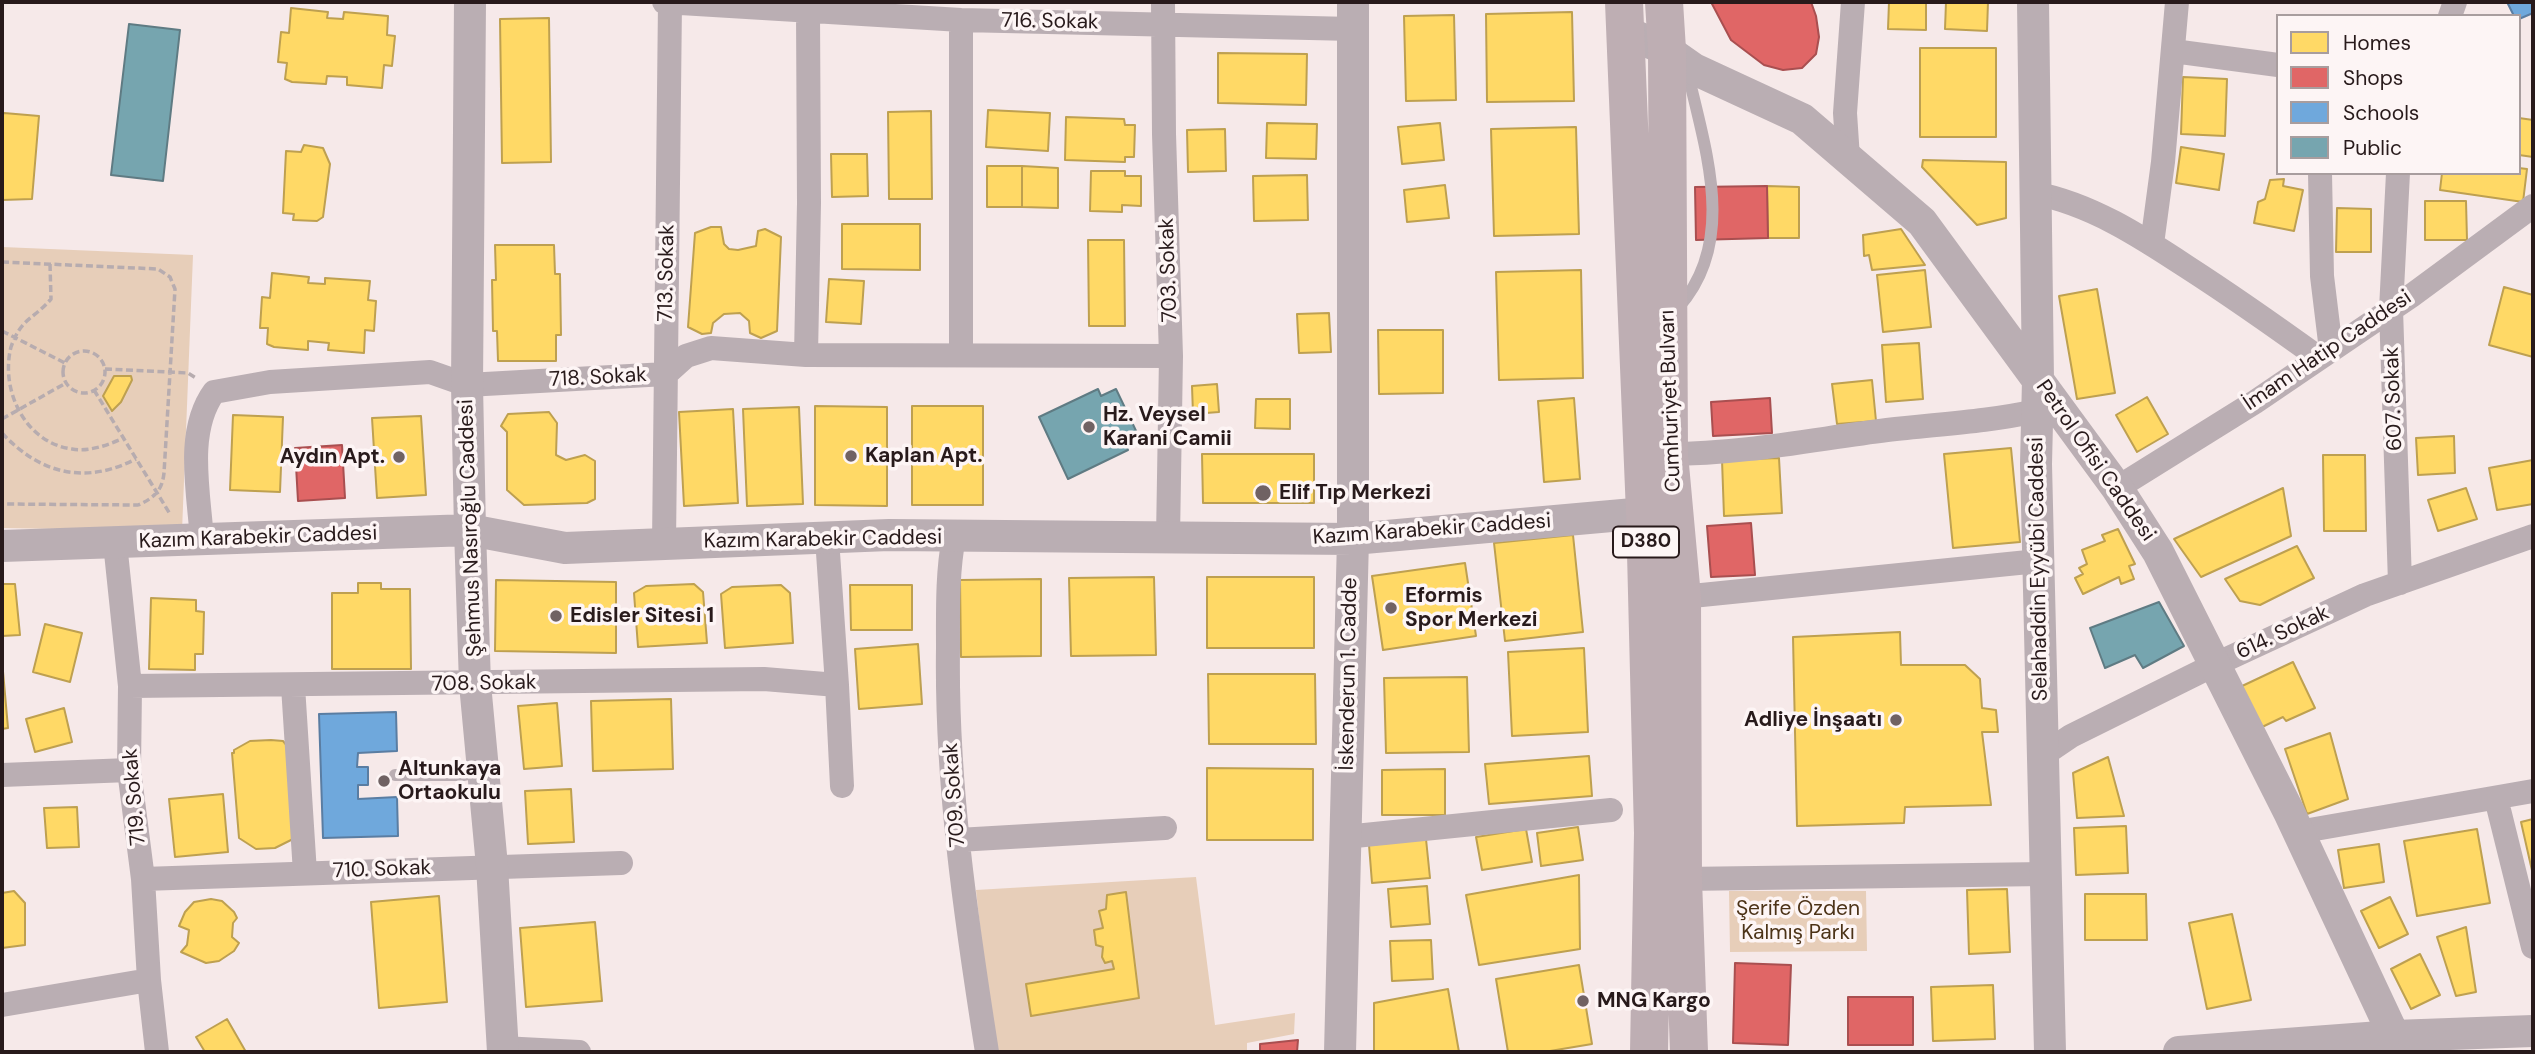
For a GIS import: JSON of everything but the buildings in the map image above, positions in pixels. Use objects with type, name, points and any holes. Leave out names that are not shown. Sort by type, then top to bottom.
[{"type":"main road","name":"Cumhuriyet Bulvarı","points":[[1664,2],[1676,56],[1668,319],[1669,454],[1682,597],[1683,879],[1689,1052]]},
{"type":"main road","name":"Cumhuriyet Bulvarı","points":[[1625,17],[1645,513],[1653,833],[1650,1052]]},
{"type":"street","name":"Şehmus Nasıroğlu Caddesi","points":[[470,2],[467,385],[470,530],[475,684],[492,866],[502,1050]]},
{"type":"street","name":"716. Sokak","points":[[664,2],[961,20],[1163,13],[1353,15]]},
{"type":"street","name":"713. Sokak","points":[[664,544],[670,2]]},
{"type":"street","points":[[1848,158],[1845,113],[1853,2]]},
{"type":"street","name":"Selahaddin Eyyübi Caddesi","points":[[2033,2],[2038,561],[2050,1052]]},
{"type":"street","points":[[2152,244],[2163,162],[2177,2]]},
{"type":"street","points":[[806,355],[809,203],[808,12]]},
{"type":"street","name":"703. Sokak","points":[[1163,13],[1171,356],[1168,538]]},
{"type":"street","name":"İskenderun 1. Cadde","points":[[1340,1052],[1353,539],[1353,15]]},
{"type":"street","name":"Petrol Ofisi Caddesi","points":[[1625,17],[1694,68],[1802,118],[1922,222],[2117,488],[2158,552],[2298,832],[2394,1036]]},
{"type":"street","points":[[961,20],[961,355]]},
{"type":"street","points":[[2173,51],[2276,65]]},
{"type":"street","points":[[2320,175],[2325,354]]},
{"type":"street","name":"607. Sokak","points":[[2398,175],[2391,309],[2400,583]]},
{"type":"street","points":[[2034,193],[2060,198],[2130,230],[2325,354]]},
{"type":"street","name":"İmam Hatip Caddesi","points":[[2117,488],[2255,402],[2391,309],[2533,206]]},
{"type":"street","name":"718. Sokak","points":[[214,392],[270,382],[430,372],[467,385],[666,374],[685,356],[711,348],[806,355],[1171,356]]},
{"type":"street","points":[[194,540],[196,444],[205,404],[214,392]]},
{"type":"street","points":[[1669,454],[1703,454],[2009,417],[2036,411]]},
{"type":"street","name":"Kazım Karabekir Caddesi","points":[[2,546],[470,530],[565,548],[827,538],[1353,539],[1645,513]]},
{"type":"street","name":"614. Sokak","points":[[2043,755],[2071,736],[2214,665],[2365,595],[2533,536]]},
{"type":"street","name":"709. Sokak","points":[[954,537],[949,563],[947,697],[962,889],[987,1052]]},
{"type":"street","points":[[827,538],[842,786]]},
{"type":"street","name":"719. Sokak","points":[[115,542],[130,687],[129,770],[143,879],[149,980],[157,1052]]},
{"type":"street","points":[[1682,597],[2038,561]]},
{"type":"street","name":"708. Sokak","points":[[130,687],[764,679],[837,685]]},
{"type":"street","points":[[293,686],[305,873]]},
{"type":"street","points":[[2,775],[129,770]]},
{"type":"street","points":[[2298,832],[2533,792]]},
{"type":"street","points":[[2496,798],[2533,947]]},
{"type":"street","points":[[1345,837],[1611,810]]},
{"type":"street","points":[[958,840],[1165,828]]},
{"type":"street","name":"710. Sokak","points":[[143,879],[621,863]]},
{"type":"street","points":[[1683,879],[2045,874]]},
{"type":"street","points":[[2,1005],[149,980]]},
{"type":"street","points":[[2179,1052],[2394,1036],[2500,1042],[2533,1031]]},
{"type":"street","points":[[502,1050],[579,1052]]},
{"type":"lane","points":[[395,775],[463,775],[483,771]]},
{"type":"path","points":[[2,262],[158,269],[170,277],[176,289],[163,485],[158,494],[138,506],[2,504]]},
{"type":"path","points":[[50,264],[51,299],[23,322],[6,369],[9,388],[18,410],[32,430],[43,438],[72,449],[99,447],[124,439]]},
{"type":"path","points":[[2,331],[65,363]]},
{"type":"path","points":[[89,351],[101,359],[105,369],[102,385],[83,393],[77,392],[66,383],[64,376],[65,363],[75,353],[89,351]]},
{"type":"path","points":[[105,369],[188,373],[214,392]]},
{"type":"path","points":[[2,419],[66,383]]},
{"type":"path","points":[[94,390],[158,494],[194,540]]},
{"type":"path","points":[[2,433],[27,456],[54,469],[96,473],[136,459]]},
{"type":"green space","points":[[2,247],[193,255],[182,531],[2,528]]},
{"type":"green space","points":[[1196,877],[1215,1025],[1295,1013],[1294,1034],[1247,1043],[1247,1052],[997,1052],[989,1009],[976,890]]},
{"type":"green space","name":"Şerife Özden Kalmış Parkı","points":[[1729,891],[1866,891],[1867,951],[1730,952]]},
{"type":"place","name":"Hz. Veysel Karani Camii","points":[[1089,427]]},
{"type":"place","name":"Kaplan Apt.","points":[[851,456]]},
{"type":"place","name":"Aydın Apt.","points":[[399,457]]},
{"type":"place","name":"Elif Tıp Merkezi","points":[[1263,493]]},
{"type":"place","name":"Eformis Spor Merkezi","points":[[1391,608]]},
{"type":"place","name":"Edisler Sitesi 1","points":[[556,616]]},
{"type":"place","name":"Adliye İnşaatı","points":[[1896,720]]},
{"type":"place","name":"Altunkaya Ortaokulu","points":[[384,781]]},
{"type":"place","name":"MNG Kargo","points":[[1583,1001]]}]
